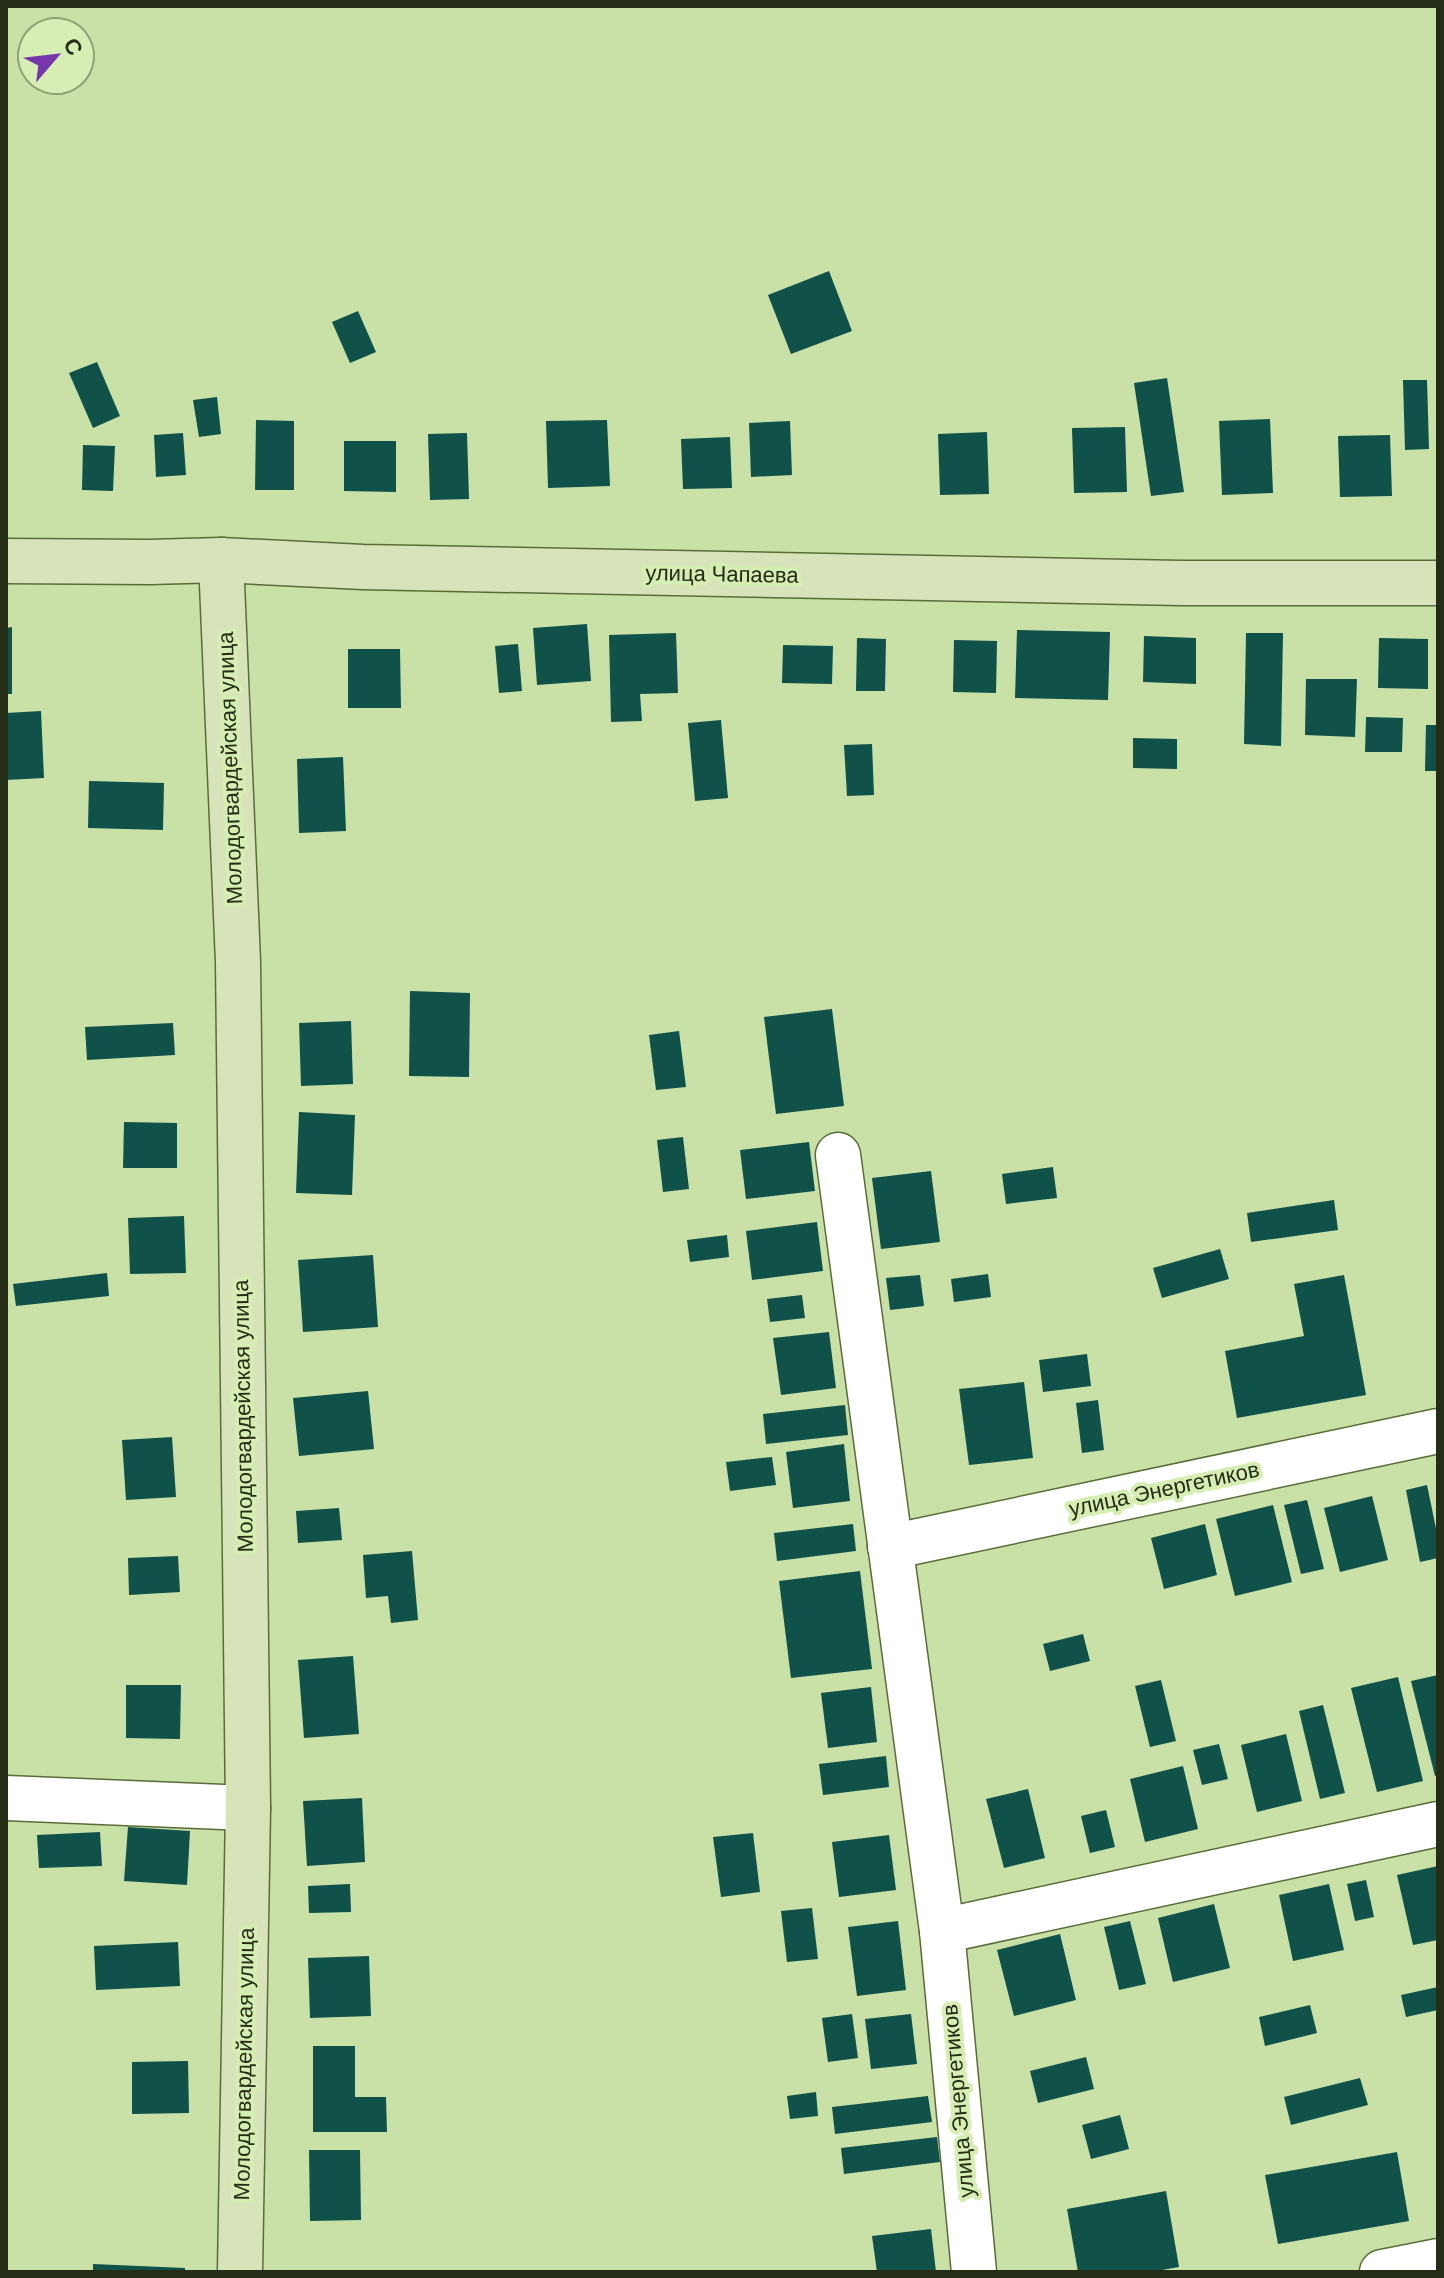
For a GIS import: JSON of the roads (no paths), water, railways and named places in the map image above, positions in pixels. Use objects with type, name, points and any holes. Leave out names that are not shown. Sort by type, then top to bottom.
[{"type":"street","name":"улица Чапаева","points":[[6,561],[221,560],[378,568],[1102,581],[1438,583]]},
{"type":"street","name":"Молодогвардейская улица","points":[[221,560],[238,962],[248,1808],[240,2272]]},
{"type":"street","name":"улица Энергетиков","points":[[838,1155],[942,1931],[974,2272]]},
{"type":"street","name":"улица Энергетиков","points":[[890,1547],[1438,1431]]},
{"type":"street","points":[[6,1798],[248,1808]]},
{"type":"street","points":[[942,1931],[1438,1824]]},
{"type":"street","points":[[1382,2272],[1438,2261]]}]
